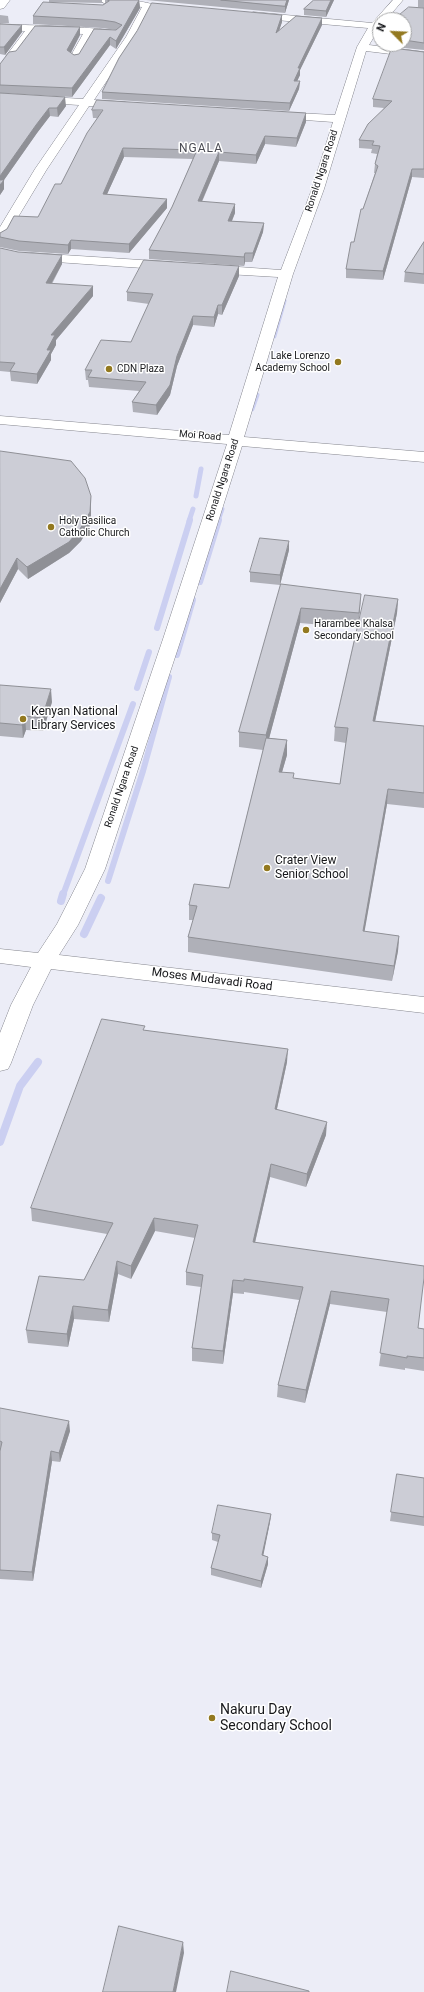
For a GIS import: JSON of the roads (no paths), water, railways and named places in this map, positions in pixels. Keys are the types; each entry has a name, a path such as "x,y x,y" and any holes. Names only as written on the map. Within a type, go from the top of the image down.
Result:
{"street":[{"path":"0,6 5,0"},
{"path":"0,237 41,169 152,5 101,5"},
{"path":"241,14 372,26"},
{"path":"0,27 31,25 116,33"},
{"path":"11,56 31,25"},
{"path":"74,59 90,31"},
{"name":"Ronald Ngara Road","path":"0,1063 22,1005 45,960 67,925 94,868 172,640 236,439 286,274 318,189 362,47 372,31"},
{"path":"362,47 424,55"},
{"path":"0,97 134,106"},
{"path":"268,114 339,119"},
{"path":"19,256 184,267"},
{"path":"200,268 286,274"},
{"name":"Moi Road","path":"0,420 236,439 424,457"},
{"name":"Moses Mudavadi Road","path":"0,956 424,1005"}],"waterway":[{"path":"274,336 284,301"},
{"path":"252,409 257,395"},
{"path":"196,496 201,469"},
{"path":"189,521 193,509"},
{"path":"218,521 222,509"},
{"path":"157,628 190,520"},
{"path":"200,582 219,520"},
{"path":"177,655 193,600"},
{"path":"137,688 149,652"},
{"path":"108,881 143,771 169,677"},
{"path":"63,895 133,704"},
{"path":"61,901 63,894"},
{"path":"84,934 101,898"},
{"path":"0,1142 20,1086 38,1062"}],"place":[{"name":"Lake Lorenzo Academy School","path":"338,362"},
{"name":"CDN Plaza","path":"109,369"},
{"name":"Holy Basilica Catholic Church","path":"51,527"},
{"name":"Harambee Khalsa Secondary School","path":"306,630"},
{"name":"Kenyan National Library Services","path":"23,719"},
{"name":"Crater View Senior School","path":"267,868"},
{"name":"Nakuru Day Secondary School","path":"212,1718"}],"district":[{"name":"NGALA","path":"201,149"}]}
